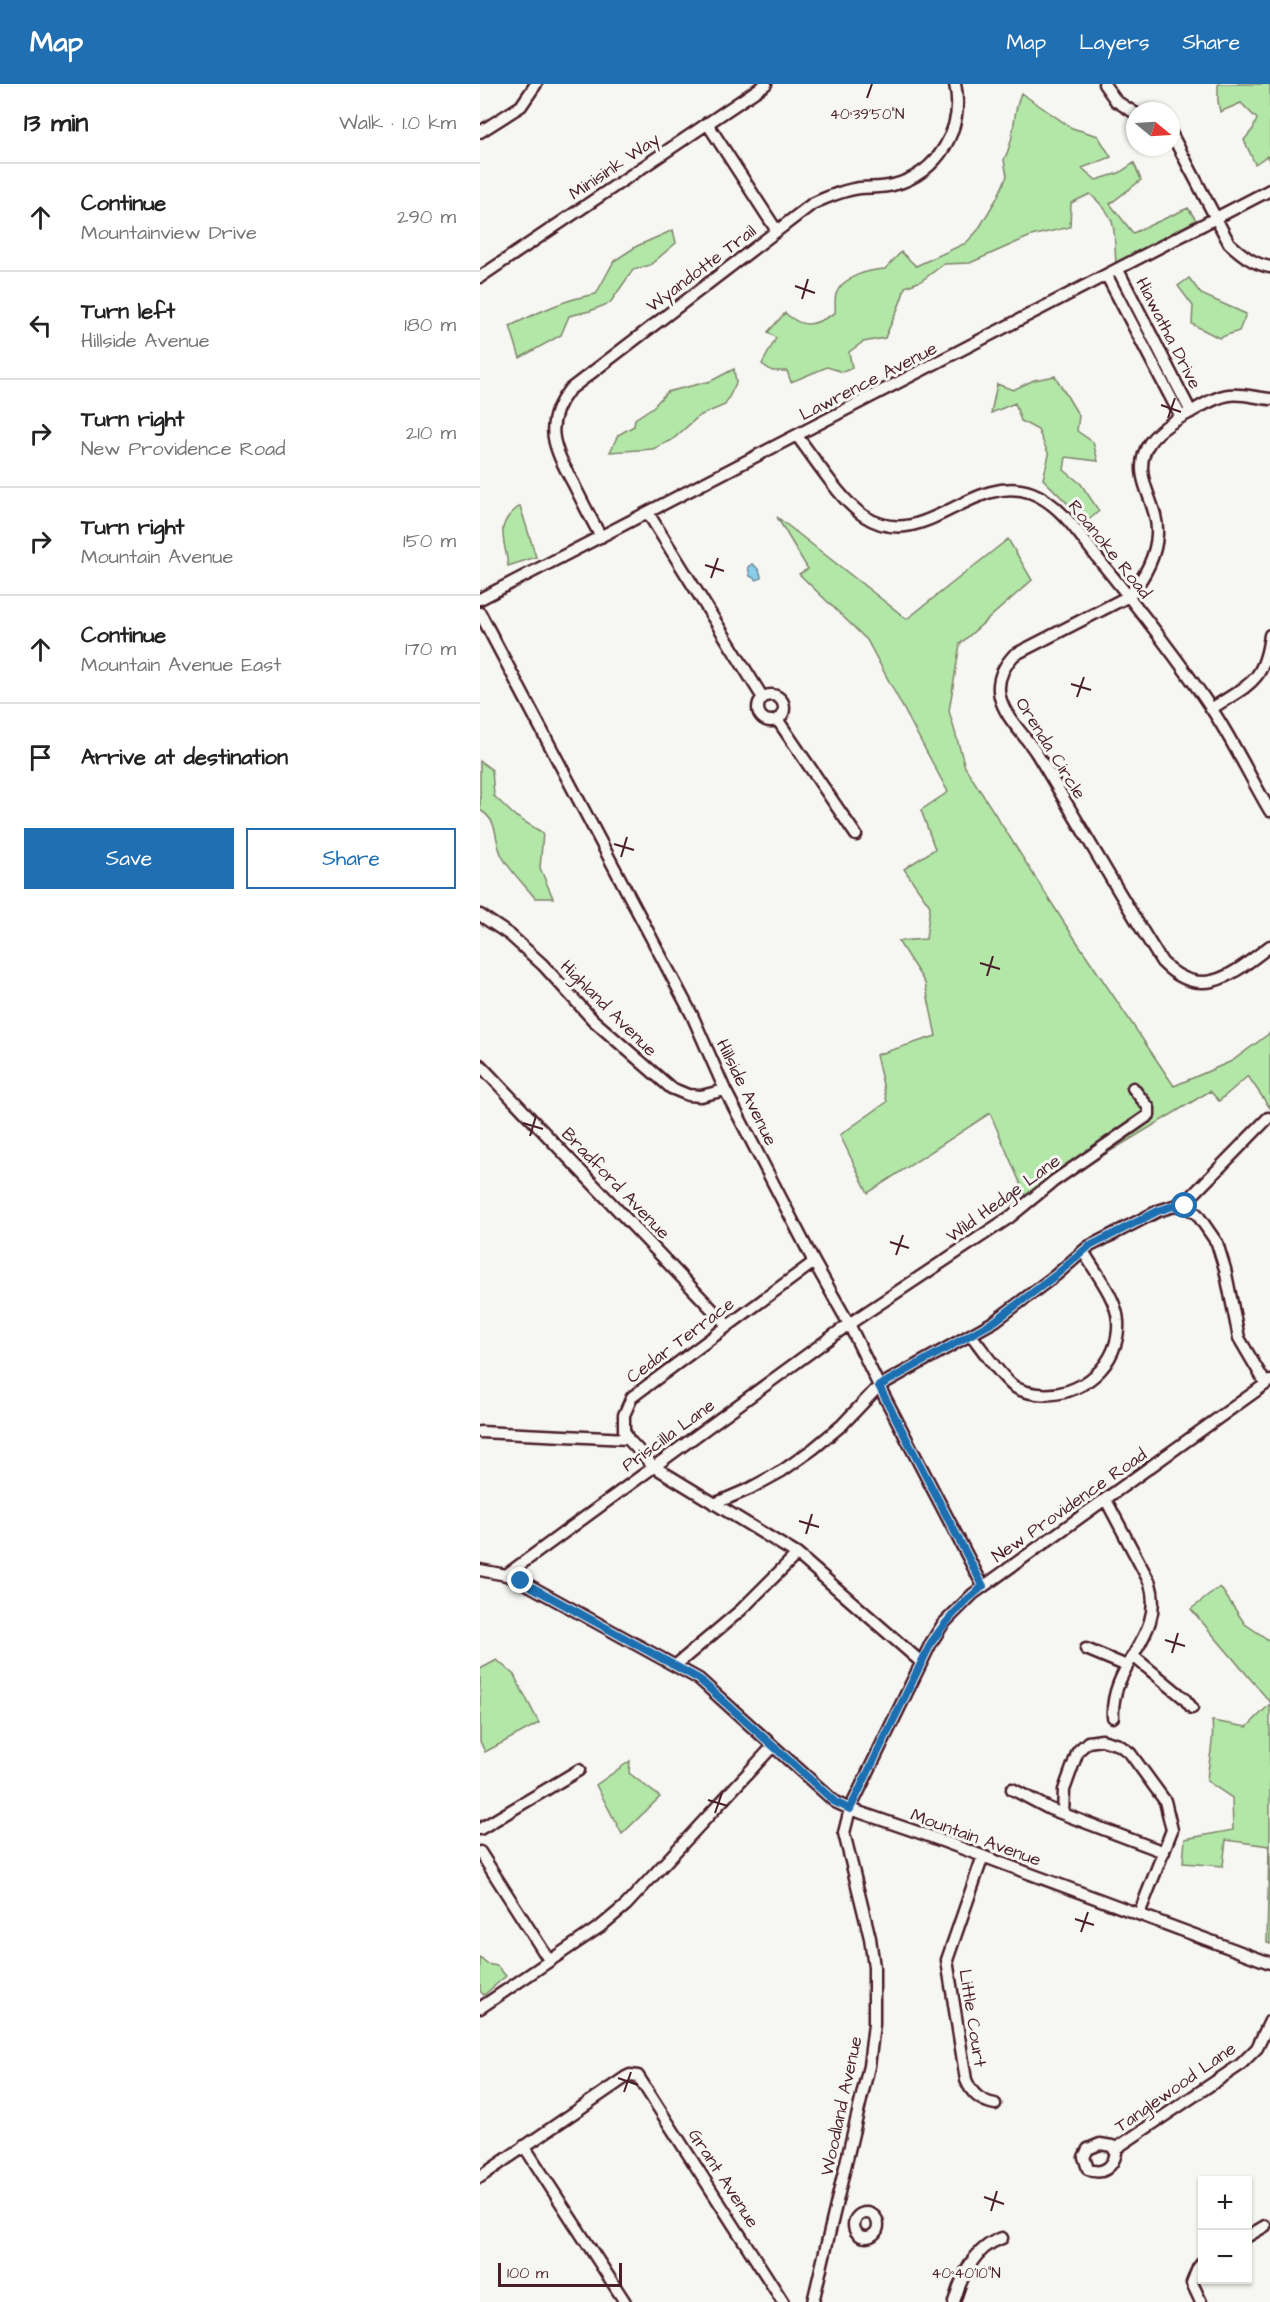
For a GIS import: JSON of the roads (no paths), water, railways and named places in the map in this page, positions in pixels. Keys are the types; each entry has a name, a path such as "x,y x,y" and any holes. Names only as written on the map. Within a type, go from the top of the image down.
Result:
{"street":[{"path":"480,132 521,106 536,84"},
{"name":"Minisink Way","path":"480,277 766,84"},
{"name":"Wyandotte Trail","path":"601,537 555,448 554,417 561,400 574,386 812,204 860,188 893,185 924,170 942,151 954,127 957,110 955,84"},
{"path":"1104,84 1116,101 1126,107"},
{"path":"707,123 777,231"},
{"path":"1180,151 1229,243 1242,255 1260,265 1270,267"},
{"name":"Lawrence Avenue","path":"480,599 1270,190"},
{"name":"Hiawatha Drive","path":"1118,270 1191,412"},
{"name":"Hiawatha Drive","path":"1107,276 1180,417"},
{"name":"Orenda Circle","path":"1270,399 1229,395 1220,397 1180,417 1158,432 1149,443 1142,460 1142,477 1154,512 1157,533 1151,562 1142,579 1129,596 1014,656 1003,669 999,687 1002,704 1036,753 1162,963 1190,981 1207,982 1218,980 1236,971 1270,946"},
{"name":"Roanoke Road","path":"797,436 852,506 864,516 884,524 898,526 920,524 990,491 1012,489 1041,497 1058,510 1129,596 1211,709 1270,811"},
{"path":"648,513 763,698"},
{"name":"Hillside Avenue","path":"480,613 692,1015 725,1090 814,1262 849,1324 983,1586"},
{"path":"1211,709 1247,686 1261,673 1267,658 1270,635"},
{"path":"774,696 781,700 783,713 777,719 769,721 761,717 758,709 763,698 774,696"},
{"path":"777,719 856,835"},
{"name":"Highland Avenue","path":"480,915 510,935 543,965 593,1020 665,1084 688,1095 707,1095 725,1090"},
{"name":"Bradford Avenue","path":"480,1065 727,1325"},
{"name":"Wild Hedge Lane","path":"849,1324 1010,1217 1054,1181 1149,1115 1149,1108 1133,1088"},
{"path":"1183,1205 1268,1118"},
{"path":"714,1504 782,1471 842,1425 879,1386 1004,1315 1083,1251 1109,1235 1158,1211 1176,1205 1183,1205 1197,1214 1217,1243 1225,1269 1239,1338 1268,1383"},
{"path":"971,1335 1012,1385 1026,1391 1040,1394 1062,1393 1076,1388 1095,1376 1112,1355 1118,1335 1118,1321 1116,1307 1083,1251"},
{"name":"Cedar Terrace","path":"628,1439 623,1423 625,1409 632,1396 814,1262"},
{"name":"Priscilla Lane","path":"506,1575 849,1324"},
{"name":"New Providence Road","path":"850,1809 921,1662 943,1624 959,1607 983,1586 1268,1383"},
{"path":"480,1432 628,1439 653,1466 797,1554 921,1662"},
{"path":"1106,1500 1150,1583 1154,1596 1152,1619 1114,1692 1113,1717"},
{"path":"676,1665 741,1610 797,1554"},
{"name":"Mountain Avenue","path":"482,1572 506,1575 521,1581 676,1665 705,1684 835,1802 1270,1963"},
{"path":"1086,1649 1130,1661 1184,1698 1192,1708"},
{"path":"1063,1814 1064,1790 1078,1751 1088,1742 1102,1740 1119,1745 1130,1753 1165,1801 1172,1830 1139,1914"},
{"path":"480,2008 601,1926 636,1894 773,1746"},
{"path":"480,1829 579,1770"},
{"path":"1012,1789 1063,1814 1164,1852"},
{"name":"Woodland Avenue","path":"813,2302 869,2067 874,2024 874,1967 870,1938 844,1833 850,1809"},
{"path":"480,1852 549,1960"},
{"name":"Little Court","path":"983,1856 947,1960 966,2080 974,2094 994,2104"},
{"name":"Tanglewood Lane","path":"1115,2149 1240,2066 1257,2048 1270,2021"},
{"name":"Grant Avenue","path":"524,2146 626,2077 634,2074 641,2080 783,2302"},
{"path":"480,2177 524,2146 625,2302"},
{"path":"834,2216 855,2221"},
{"path":"1252,2234 1264,2226"},
{"path":"954,2302 974,2258 988,2244 1002,2238"},
{"path":"1198,2268 1192,2283 1201,2302"}],"water":[{"path":"752,564 760,573 761,578 757,580 750,576 748,567"}]}
